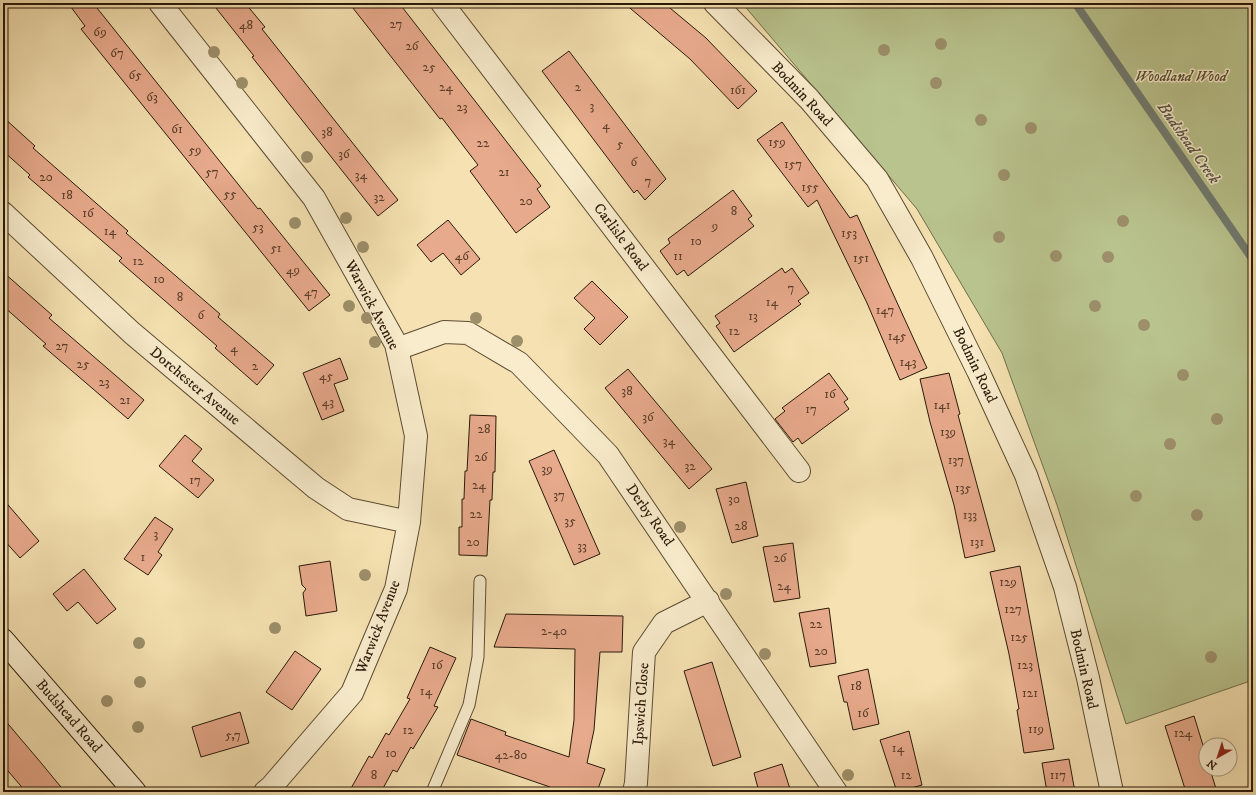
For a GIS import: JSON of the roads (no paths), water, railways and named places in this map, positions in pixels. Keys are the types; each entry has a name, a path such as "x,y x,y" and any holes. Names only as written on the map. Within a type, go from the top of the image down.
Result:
{"street":[{"name":"Warwick Avenue","path":"160,3 314,198 397,349 416,436 409,522 396,589 352,693 271,787 265,792"},
{"name":"Carlisle Road","path":"442,3 800,470"},
{"name":"Bodmin Road","path":"715,3 809,99 877,179 922,258 978,371 1026,475 1065,587 1088,678 1112,792"},
{"name":"Dorchester Avenue","path":"3,213 132,333 316,488 348,509 409,522"},
{"name":"Derby Road","path":"397,349 444,332 468,333 519,363 608,455 836,792"},
{"name":"Ipswich Close","path":"634,792 636,784 644,652 664,623 708,601"},
{"name":"Budshead Road","path":"3,640 136,792"}],"lane":[{"path":"432,792 469,705 478,658 480,581"}],"waterway":[{"name":"Budshead Creek","path":"1075,3 1253,260"}],"park label":[{"name":"Woodland Wood","path":"1181,76"}]}
